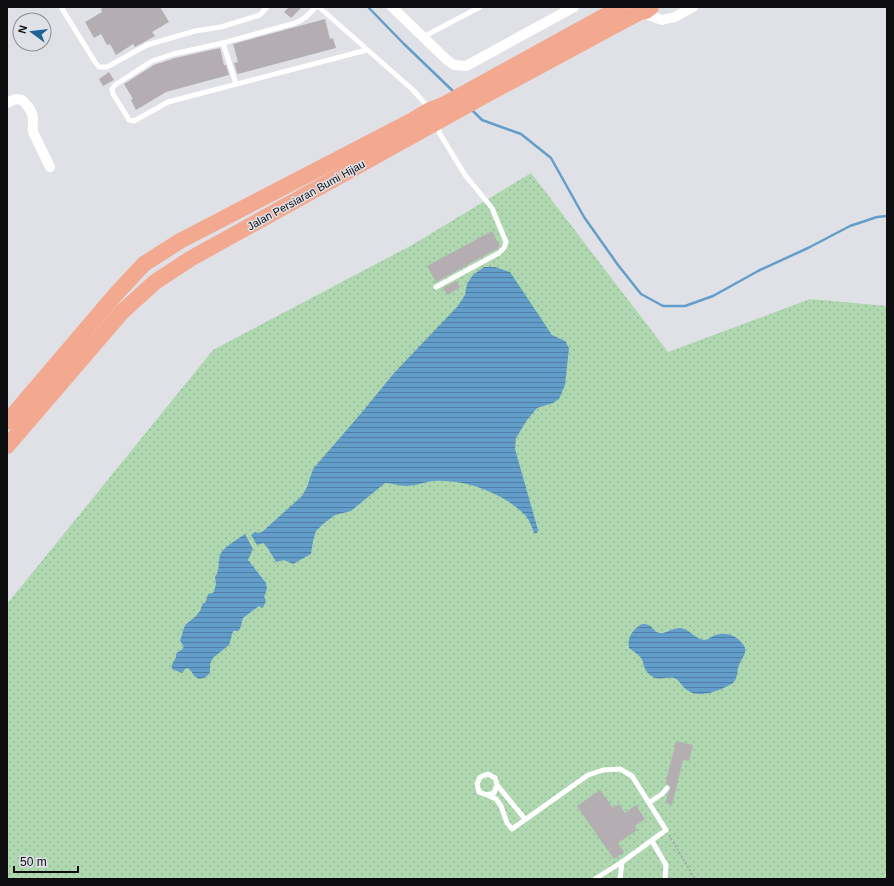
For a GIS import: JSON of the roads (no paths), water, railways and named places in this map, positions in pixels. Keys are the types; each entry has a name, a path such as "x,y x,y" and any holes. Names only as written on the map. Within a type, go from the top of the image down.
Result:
{"main road":[{"name":"Jalan Persiaran Bumi Hijau","path":"7,446 122,312 155,282 190,259 480,91 621,7"},
{"name":"Jalan Persiaran Bumi Hijau","path":"480,91 645,10"},
{"name":"Jalan Persiaran Bumi Hijau","path":"7,422 116,294 144,264 180,241 413,120 440,113"}],"street":[{"path":"397,8 423,37 447,60 454,65 466,66 574,7"},
{"name":"Jalan Persiaran Bumi Hijau","path":"645,10 662,20 675,17 693,7"},
{"path":"7,103 15,99 22,100 29,108 32,113 33,132 50,167"}],"lane":[{"path":"61,7 95,62 100,67 107,67 147,46 196,31 221,27 260,15 267,7"},
{"path":"316,7 302,21 223,44 173,54 152,61 115,85 112,91 129,120 134,121 168,102 367,50"},
{"path":"319,7 440,113 440,134 466,175 492,208 506,242 504,248 499,253 436,287"},
{"path":"423,37 480,7"},
{"path":"223,44 236,84"},
{"path":"525,819 498,786 495,778 488,774 480,777 477,784 479,792 496,799 501,806 507,823 512,829 588,775 603,770 620,769 632,776 650,802 666,830 622,862 595,879"},
{"path":"487,795 494,793 498,786"},
{"path":"650,802 662,794 667,788"},
{"path":"652,841 666,865 665,879"},
{"path":"620,879 622,862"}],"water":[{"path":"484,267 495,267 510,272 552,335 565,341 569,348 565,385 559,399 553,403 537,408 527,420 516,438 515,449 538,530 537,533 534,533 526,516 517,508 495,494 471,485 446,481 434,481 406,486 385,483 351,511 335,515 323,524 316,531 311,554 293,564 284,560 276,562 267,547 263,543 257,545 251,535 255,532 262,532 302,496 307,487 313,469 394,373 457,307 465,295 467,284 473,275"},
{"path":"245,534 253,549 248,560 266,583 267,589 264,597 266,600 264,606 262,608 259,606 243,618 240,629 238,631 233,631 229,645 213,658 210,664 210,672 204,678 199,679 194,676 188,668 182,673 172,669 176,654 183,648 180,641 185,625 200,611 208,594 214,592 216,584 215,577 217,575 220,555 227,546"},
{"path":"642,624 649,625 660,633 677,628 684,629 702,640 719,634 730,635 736,638 743,645 745,650 735,681 719,690 697,694 687,690 678,680 674,678 658,679 652,676 645,669 642,659 629,648 631,634"}],"waterway":[{"path":"368,7 455,93"},
{"path":"471,109 482,120 521,134 551,158 584,217 618,265 641,294 663,306 685,306 713,296 758,271 808,248 850,226 877,217 887,216"}]}
